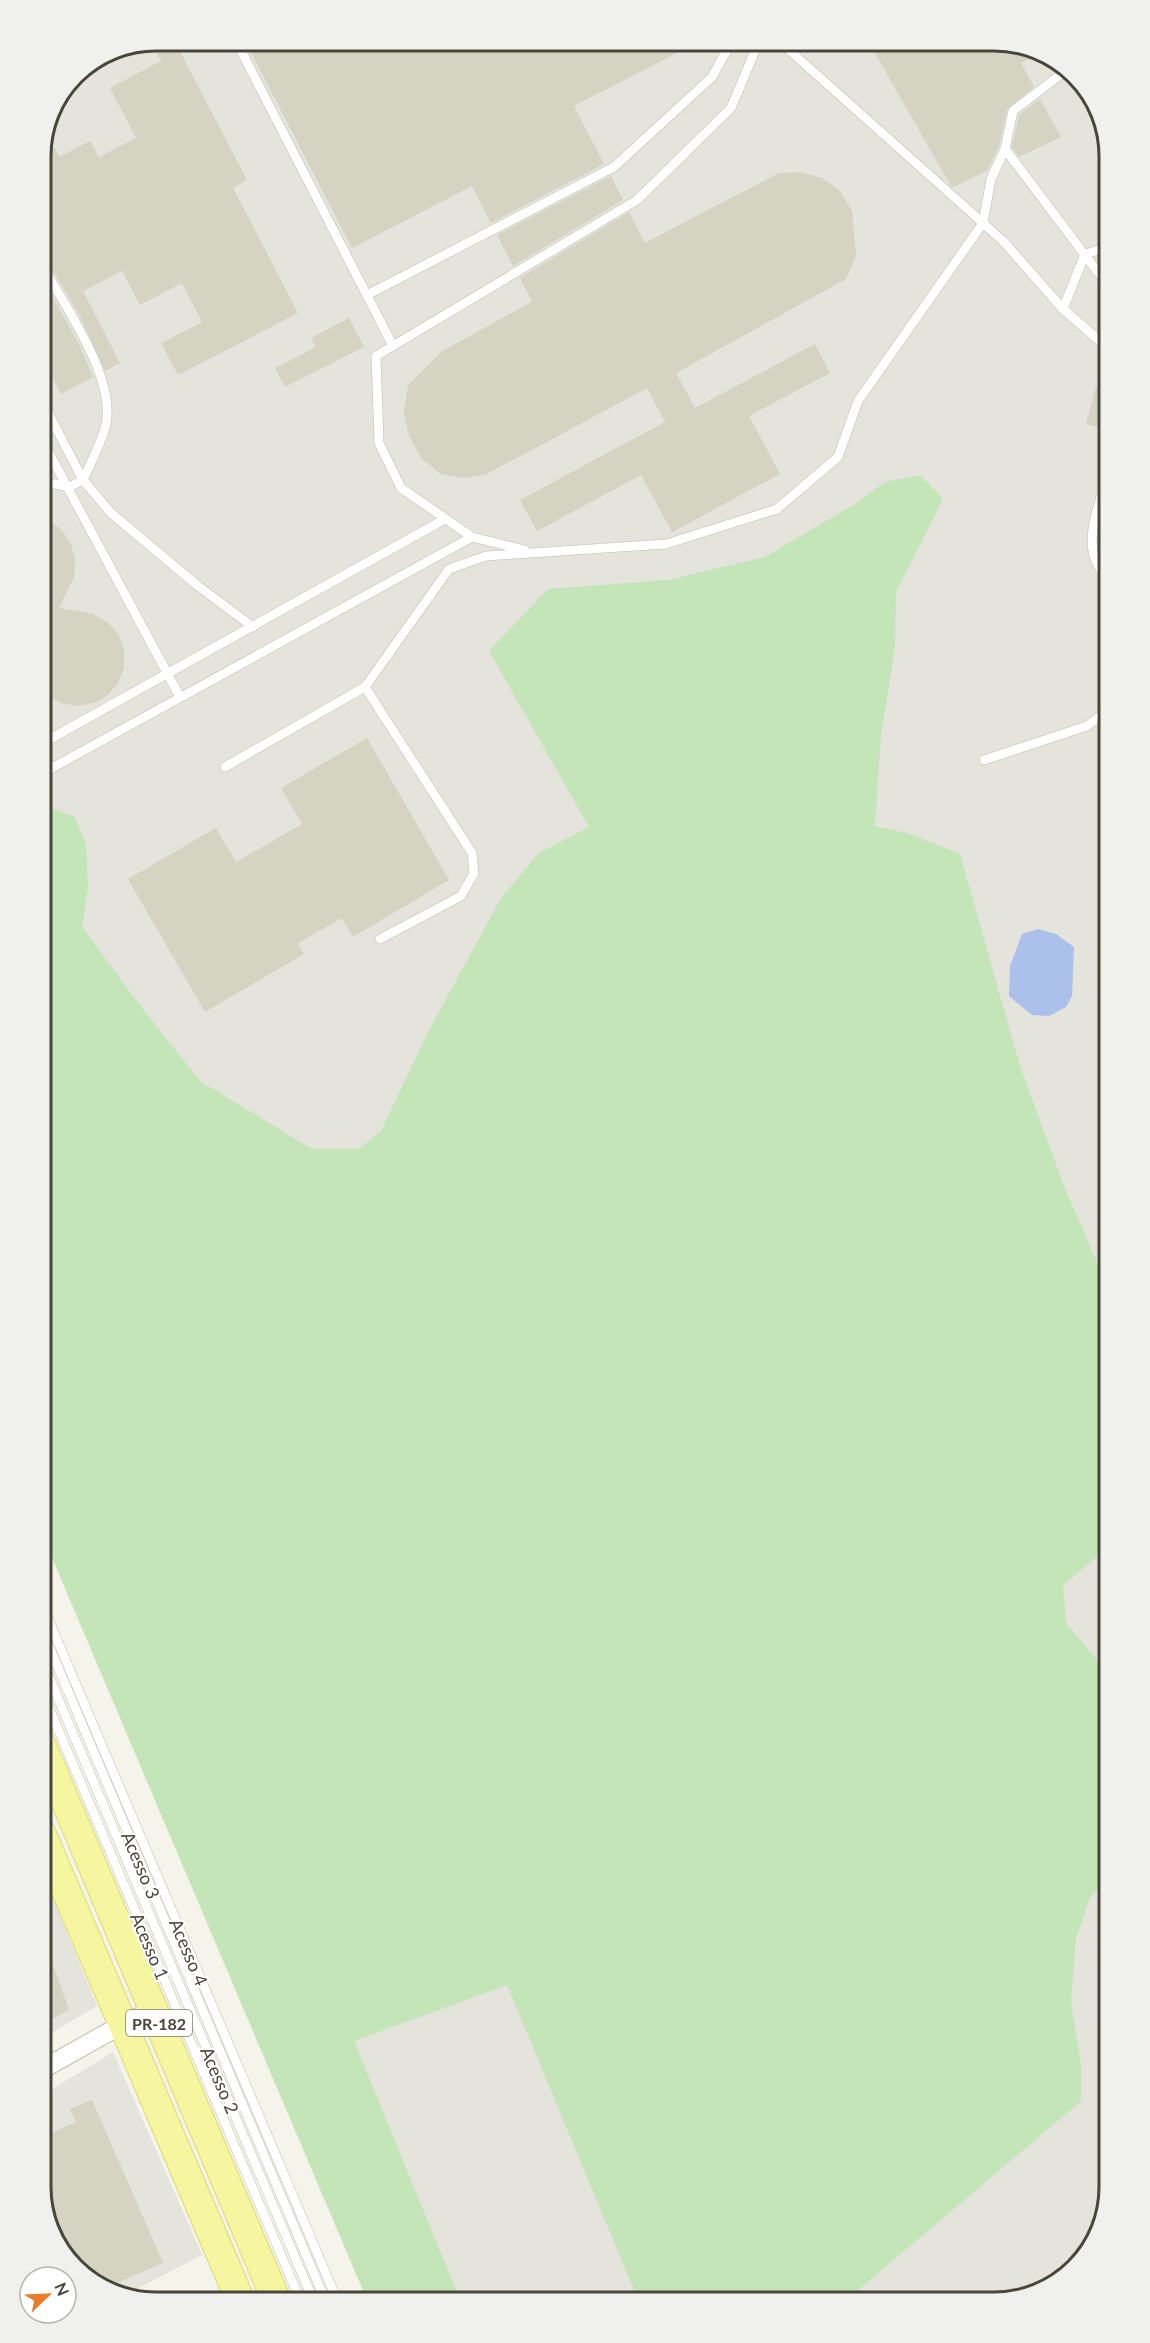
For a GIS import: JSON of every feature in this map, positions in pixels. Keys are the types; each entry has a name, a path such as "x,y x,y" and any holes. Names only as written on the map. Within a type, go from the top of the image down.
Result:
{"main road":[{"name":"PR-182","path":"51,1770 273,2292"},
{"name":"PR-182","path":"51,1857 237,2292"}],"street":[{"path":"51,2064 123,2024 154,2010"}],"lane":[{"path":"242,51 393,346"},
{"path":"367,295 614,167 712,76 726,51"},
{"path":"533,553 472,537 401,488 379,443 376,356 637,200 730,108 755,51"},
{"path":"790,51 1004,242 1063,309 1099,340"},
{"path":"225,767 365,687 449,569 486,556 666,544 777,509 838,457 858,401 983,223 991,179 1005,149 1013,111 1060,75"},
{"path":"1005,149 1099,272"},
{"path":"1085,254 1099,250"},
{"path":"1063,309 1085,254"},
{"path":"51,280 98,365 107,393 106,423 83,480 69,487 51,484"},
{"path":"51,418 83,480 111,513 198,586 253,627"},
{"path":"51,456 180,697"},
{"path":"1099,506 1094,522 1091,549 1099,566"},
{"path":"51,739 445,519"},
{"path":"51,768 472,537"},
{"path":"365,687 472,853 474,873 461,896 380,939"},
{"path":"984,760 1086,726 1099,717"},
{"name":"Acesso 4","path":"51,1628 334,2292"},
{"name":"Acesso 3","path":"51,1652 322,2292"},
{"name":"Acesso 2","path":"51,1684 310,2292"},
{"name":"Acesso 1","path":"51,1715 297,2292"}],"shaded area":[{"path":"156,51 1001,51 1021,55 1047,65 1077,92 1091,116 1097,135 1099,156 1099,2187 1093,2221 1081,2245 1058,2270 1047,2278 1015,2290 994,2292 364,2292 51,1555 51,149 55,129 62,109 87,77 116,59 135,53"},
{"path":"51,1893 97,2006 51,2033"},
{"path":"113,2052 202,2255 135,2290 116,2284 92,2270 65,2240 53,2208 51,2090"}],"green space":[{"path":"920,475 943,499 896,592 895,647 881,736 875,826 907,833 960,854 1020,1066 1064,1186 1099,1267 1099,1555 1063,1585 1066,1623 1099,1662 1099,1888 1090,1897 1076,1939 1071,2002 1081,2064 1081,2101 856,2292 635,2292 507,1985 354,2041 457,2292 364,2292 51,1555 51,808 74,816 86,844 88,887 82,927 200,1081 312,1149 359,1149 381,1131 427,1034 501,898 539,853 589,827 489,651 548,589 668,580 765,557 853,505 885,482"}],"water":[{"path":"1038,929 1056,934 1074,947 1072,996 1066,1007 1049,1016 1032,1015 1009,996 1010,966 1022,934"}],"building":[{"path":"156,51 180,51 247,180 233,188 298,313 178,375 161,343 202,322 182,283 140,305 122,271 83,291 120,363 105,371 80,316 51,267 51,150 55,148 59,157 90,141 99,157 136,138 110,88 161,61"},
{"path":"250,51 681,51 574,106 604,164 491,223 472,186 352,248"},
{"path":"874,51 1001,51 1031,58 1021,63 1034,87 1007,109 999,147 987,171 951,186"},
{"path":"1040,99 1061,137 1019,157 1012,147 1019,115"},
{"path":"800,172 822,178 839,190 852,211 856,256 846,279 676,373 695,408 815,344 830,373 749,416 780,474 672,532 641,475 537,531 520,500 665,422 647,388 485,475 464,478 441,474 422,459 409,436 404,412 408,385 442,351 532,302 520,278 629,212 645,243 779,173"},
{"path":"611,176 623,200 513,266 497,235"},
{"path":"51,294 79,344 93,377 61,394 51,375"},
{"path":"349,318 364,347 285,387 275,368 316,347 311,338"},
{"path":"1096,387 1099,388 1099,427 1086,424"},
{"path":"51,522 62,530 71,544 75,560 74,577 59,608 93,614 108,623 119,635 124,651 124,668 118,683 108,695 94,703 77,706 61,703 51,697"},
{"path":"367,738 449,880 353,937 342,918 298,943 304,954 205,1012 128,879 216,828 236,862 302,824 281,788"},
{"path":"51,1959 69,2010 51,2020"},
{"path":"92,2100 163,2263 115,2284 92,2270 73,2251 65,2240 53,2208 51,2133 76,2122 70,2109"}]}
